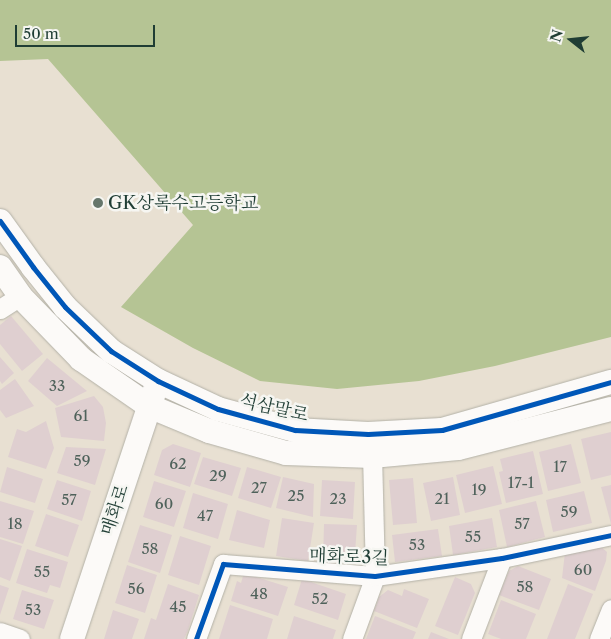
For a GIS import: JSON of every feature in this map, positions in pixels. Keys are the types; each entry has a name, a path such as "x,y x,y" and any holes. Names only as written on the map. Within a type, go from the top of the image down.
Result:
{"street":[{"name":"석삼말로","path":"0,221 33,267 66,306 111,351 158,381 218,409 295,430 368,434 442,430 611,382"},
{"path":"0,267 20,296 81,359 149,406 209,431 286,453 372,456 458,448 611,409"},
{"path":"0,309 20,296"},
{"name":"매화로","path":"72,639 158,381"},
{"path":"372,456 375,576"},
{"name":"매화로3길","path":"196,639 223,564 375,576 502,558 611,535"},
{"path":"471,639 502,558"},
{"name":"매화로3길","path":"352,639 375,576"},
{"path":"599,639 611,609"},
{"path":"0,632 20,639"}],"green space":[{"path":"0,0 611,0 611,337 495,366 419,381 337,389 260,381 193,348 121,307 193,225 48,59 0,61"}],"building":[{"path":"11,316 43,354 22,371 0,344 0,325"},
{"path":"0,357 14,373 2,384 0,381"},
{"path":"47,358 87,391 57,406 28,381"},
{"path":"15,379 34,406 6,418 0,410 0,390"},
{"path":"94,396 103,407 106,423 104,441 61,437 55,408"},
{"path":"46,421 54,448 46,469 8,457 17,429 26,432"},
{"path":"611,432 611,475 591,480 581,439"},
{"path":"173,444 201,453 190,487 154,475 162,450"},
{"path":"571,444 581,483 548,491 539,452"},
{"path":"66,447 106,449 95,485 57,473"},
{"path":"533,451 543,494 506,503 499,472 503,471 500,459"},
{"path":"203,457 241,468 232,496 194,484"},
{"path":"493,466 502,504 465,513 456,475"},
{"path":"7,467 43,479 35,503 0,492"},
{"path":"247,467 281,477 271,508 238,498"},
{"path":"283,477 314,484 313,517 276,508"},
{"path":"453,477 460,515 431,521 423,483"},
{"path":"413,478 417,523 393,525 389,480"},
{"path":"57,480 91,491 82,521 47,509"},
{"path":"322,480 355,482 353,519 320,516"},
{"path":"154,481 186,491 174,527 143,517"},
{"path":"611,485 611,524 601,487"},
{"path":"584,491 592,523 553,532 546,500"},
{"path":"193,493 228,504 218,539 183,528"},
{"path":"0,501 34,511 23,544 0,537"},
{"path":"536,501 545,537 507,547 499,510"},
{"path":"237,510 270,520 264,548 229,540"},
{"path":"46,514 79,525 68,557 35,546"},
{"path":"282,518 314,523 308,561 276,556"},
{"path":"492,518 497,547 453,555 449,526"},
{"path":"324,524 357,525 355,554 348,561 323,559"},
{"path":"140,525 172,535 160,573 128,562"},
{"path":"438,529 442,556 395,562 392,535"},
{"path":"180,536 211,546 199,585 168,575"},
{"path":"0,539 22,546 10,581 0,577"},
{"path":"599,545 607,552 606,561 595,591 562,578 565,552"},
{"path":"27,549 68,562 60,588 50,585 47,593 16,583"},
{"path":"127,565 157,575 145,613 115,603"},
{"path":"518,566 551,579 539,610 499,595 509,571"},
{"path":"244,573 288,587 278,616 231,601 237,581 241,583"},
{"path":"455,577 471,584 475,593 458,635 435,626"},
{"path":"302,579 346,594 338,620 294,605"},
{"path":"168,584 199,595 188,630 184,639 144,639 151,618 156,620"},
{"path":"568,584 593,594 575,639 547,639"},
{"path":"0,585 9,588 0,615"},
{"path":"404,589 429,599 417,628 374,611 379,597 388,590 402,596"},
{"path":"22,590 54,600 44,629 13,619"},
{"path":"501,600 536,614 526,639 501,639 488,634"},
{"path":"230,605 273,619 267,639 219,639"},
{"path":"113,610 139,619 132,639 104,639"},
{"path":"294,616 336,630 333,639 287,639"},
{"path":"375,616 416,632 413,639 366,639"},
{"path":"431,632 449,639 428,639"}],"cycle path":[{"path":"0,221 65,307 111,351 158,381 218,409 295,430 368,434 442,430 611,382"},
{"path":"196,639 223,564 375,576 502,558 611,535"}],"place":[{"name":"GK상록수고등학교","path":"98,203"}]}
